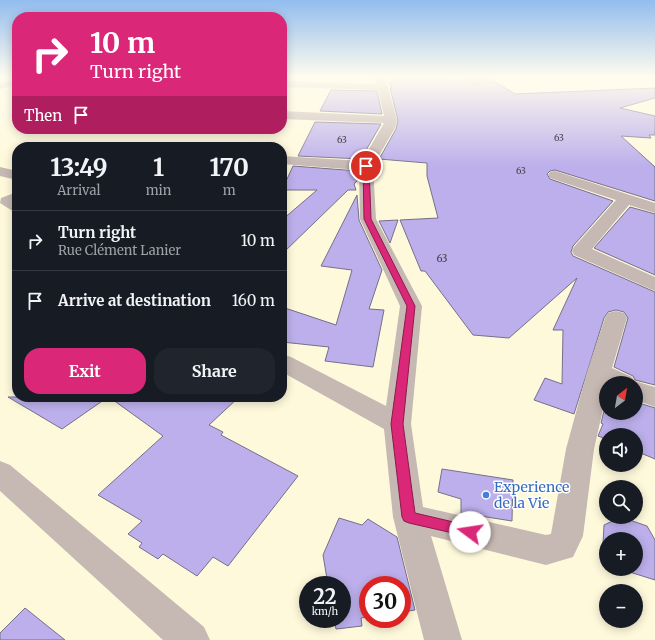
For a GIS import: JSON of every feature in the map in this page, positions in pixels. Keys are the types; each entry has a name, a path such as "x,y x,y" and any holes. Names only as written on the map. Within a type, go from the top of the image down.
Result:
{"street":[{"path":"388,107 391,120 389,128 366,166 368,219 411,306 397,424 409,517 443,640"},
{"path":"287,115 391,120"},
{"path":"287,160 366,166"},
{"path":"0,171 12,175"},
{"path":"555,175 655,208"},
{"path":"626,198 581,251 655,285"},
{"path":"12,199 7,201 12,204"},
{"path":"611,376 616,318"},
{"path":"287,365 397,424"},
{"path":"643,392 655,398"},
{"path":"409,517 546,550 561,547 567,536 580,449 599,405"},
{"path":"0,473 191,640"}],"building":[{"path":"322,107 380,107 382,114 320,111"},
{"path":"395,107 624,107 620,108 655,116 655,135 649,135 651,138 621,136 655,167 655,201 555,170 550,171 547,174 550,179 613,201 573,246 571,252 573,256 655,292 655,385 643,382 643,376 633,376 614,367 628,318 624,312 616,310 608,312 604,318 574,414 534,400 545,378 562,384 563,330 553,330 577,278 509,338 473,335 425,271 421,271 400,220 438,218 427,176 427,163 379,159 396,129 398,120"},
{"path":"315,122 381,124 361,159 298,156"},
{"path":"293,166 358,171 358,180 354,184 356,190 348,190 287,249 287,216 317,190 287,190 287,179"},
{"path":"357,195 359,220 382,270 369,309 384,310 373,367 325,361 329,347 287,343 287,309 336,325 352,270 321,266"},
{"path":"630,207 655,214 655,275 594,248"},
{"path":"398,220 390,243 379,221"},
{"path":"16,402 101,402 62,429"},
{"path":"116,402 234,402 209,425 223,432 221,435 298,476 228,566 213,557 197,576 163,554 158,559 139,547 142,543 128,534 142,521 98,495 163,436"},
{"path":"643,404 655,408 655,459 643,454 643,428 601,428 603,424 601,423 602,420 643,420"},
{"path":"442,469 513,480 512,521 461,513 461,499 438,492"},
{"path":"339,518 362,525 368,519 397,537 407,576 359,576 359,626 351,627 351,576 326,576 323,555"},
{"path":"641,524 647,526 655,540 655,580 642,576 643,532 604,532 604,525"},
{"path":"411,594 415,610 411,611"},
{"path":"25,608 65,640 0,640 0,633"}],"place":[{"name":"Experience de la Vie","path":"486,495"}],"route":[{"path":"366,166 368,219 411,306 397,424 409,517 470,532"}]}
